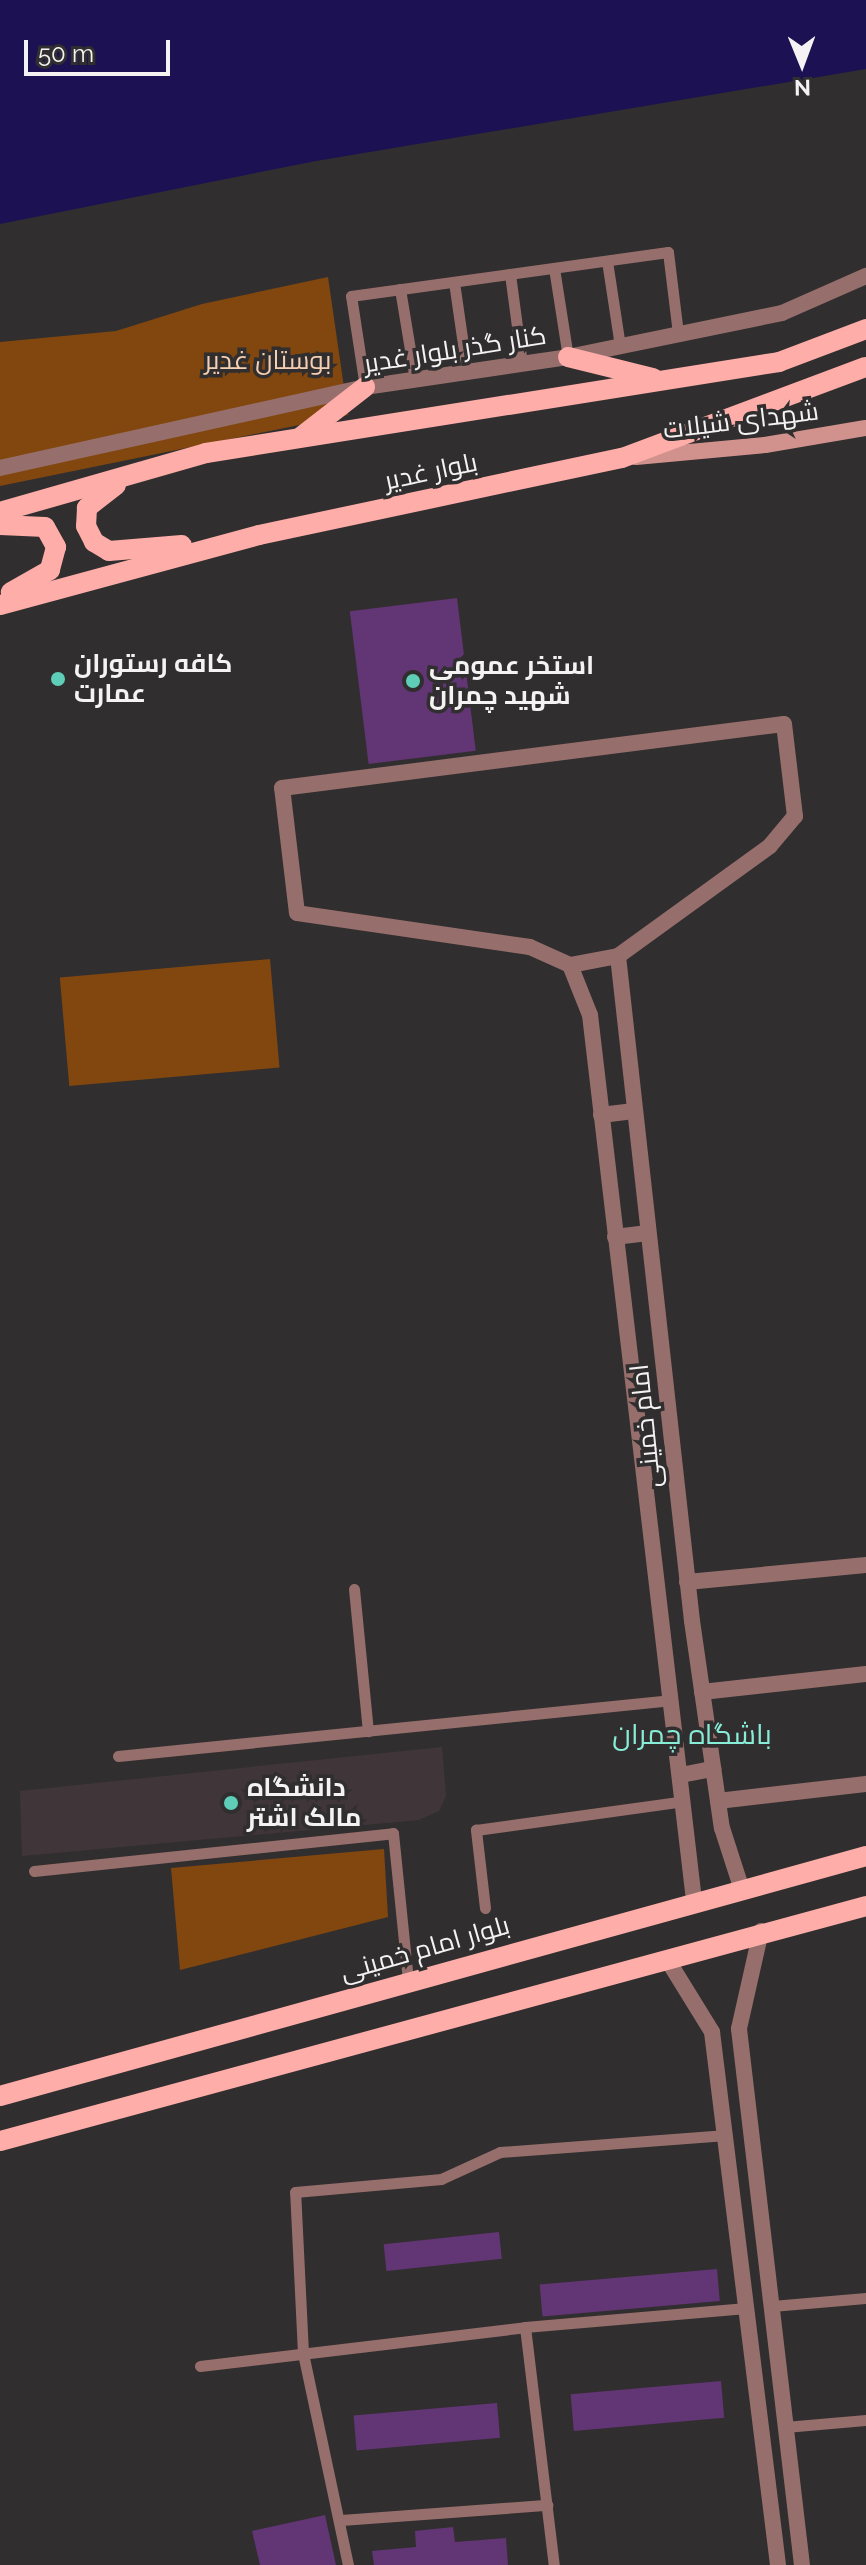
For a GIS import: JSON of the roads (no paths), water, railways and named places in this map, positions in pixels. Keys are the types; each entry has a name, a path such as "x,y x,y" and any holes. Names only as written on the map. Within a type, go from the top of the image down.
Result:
{"main road":[{"name":"بلوار غدیر","path":"0,512 206,453 779,362 866,329"},
{"path":"568,357 661,380"},
{"name":"بلوار غدیر","path":"0,605 237,541 622,458 866,367"},
{"path":"299,438 365,387"},
{"name":"شهدای شیلات","path":"622,458 765,445 866,428"},
{"path":"206,453 104,491 87,508 86,526 94,542 109,551 237,541"},
{"path":"0,525 45,527 56,547 50,570 0,597"},
{"name":"بلوار امام خمینی","path":"0,2096 694,1900 866,1856"},
{"path":"0,2141 761,1931 866,1906"}],"street":[{"name":"کنار گذر بلوار غدیر","path":"0,468 365,387 568,357 782,313 866,276"},
{"path":"784,724 795,816 770,846 618,956 570,965 530,947 297,913 282,788 784,724"},
{"name":"امام خمینی","path":"618,956 691,1614 718,1801 741,1887"},
{"path":"570,965 590,1015 649,1495 694,1900"},
{"path":"601,1115 634,1111"},
{"path":"615,1237 648,1233"},
{"path":"632,1364 662,1359"},
{"path":"649,1495 677,1491"},
{"path":"687,1582 866,1565"},
{"path":"663,1618 691,1614"},
{"path":"702,1692 866,1674"},
{"path":"681,1775 713,1769"},
{"path":"718,1801 866,1784"},
{"path":"761,1931 739,2029 802,2565"},
{"path":"667,1959 712,2032 777,2557 800,2547"},
{"path":"726,2135 751,2133"},
{"path":"746,2308 772,2306"}],"lane":[{"path":"365,387 351,296 668,252 678,333"},
{"path":"607,261 620,346"},
{"path":"554,268 568,357"},
{"path":"510,274 522,364"},
{"path":"454,282 467,372"},
{"path":"400,289 415,380"},
{"path":"354,1589 368,1731"},
{"path":"118,1756 672,1700"},
{"path":"485,1908 476,1830 684,1801"},
{"path":"34,1871 393,1833 408,1980"},
{"path":"348,2565 341,2520 303,2353 295,2192 441,2179 500,2152 726,2135"},
{"path":"772,2306 866,2298"},
{"path":"200,2366 525,2327 746,2308"},
{"path":"525,2327 554,2565"},
{"path":"785,2427 866,2420"},
{"path":"341,2520 547,2505"}],"place":[{"name":"کافه رستوران عمارت","path":"58,679"},
{"name":"استخر عمومی شهید چمران","path":"413,681"},
{"name":"دانشگاه مالک اشتر","path":"231,1803"}],"district":[{"name":"باشگاه چمران","path":"692,1735"}],"park label":[{"name":"بوستان غدیر","path":"268,361"}]}
